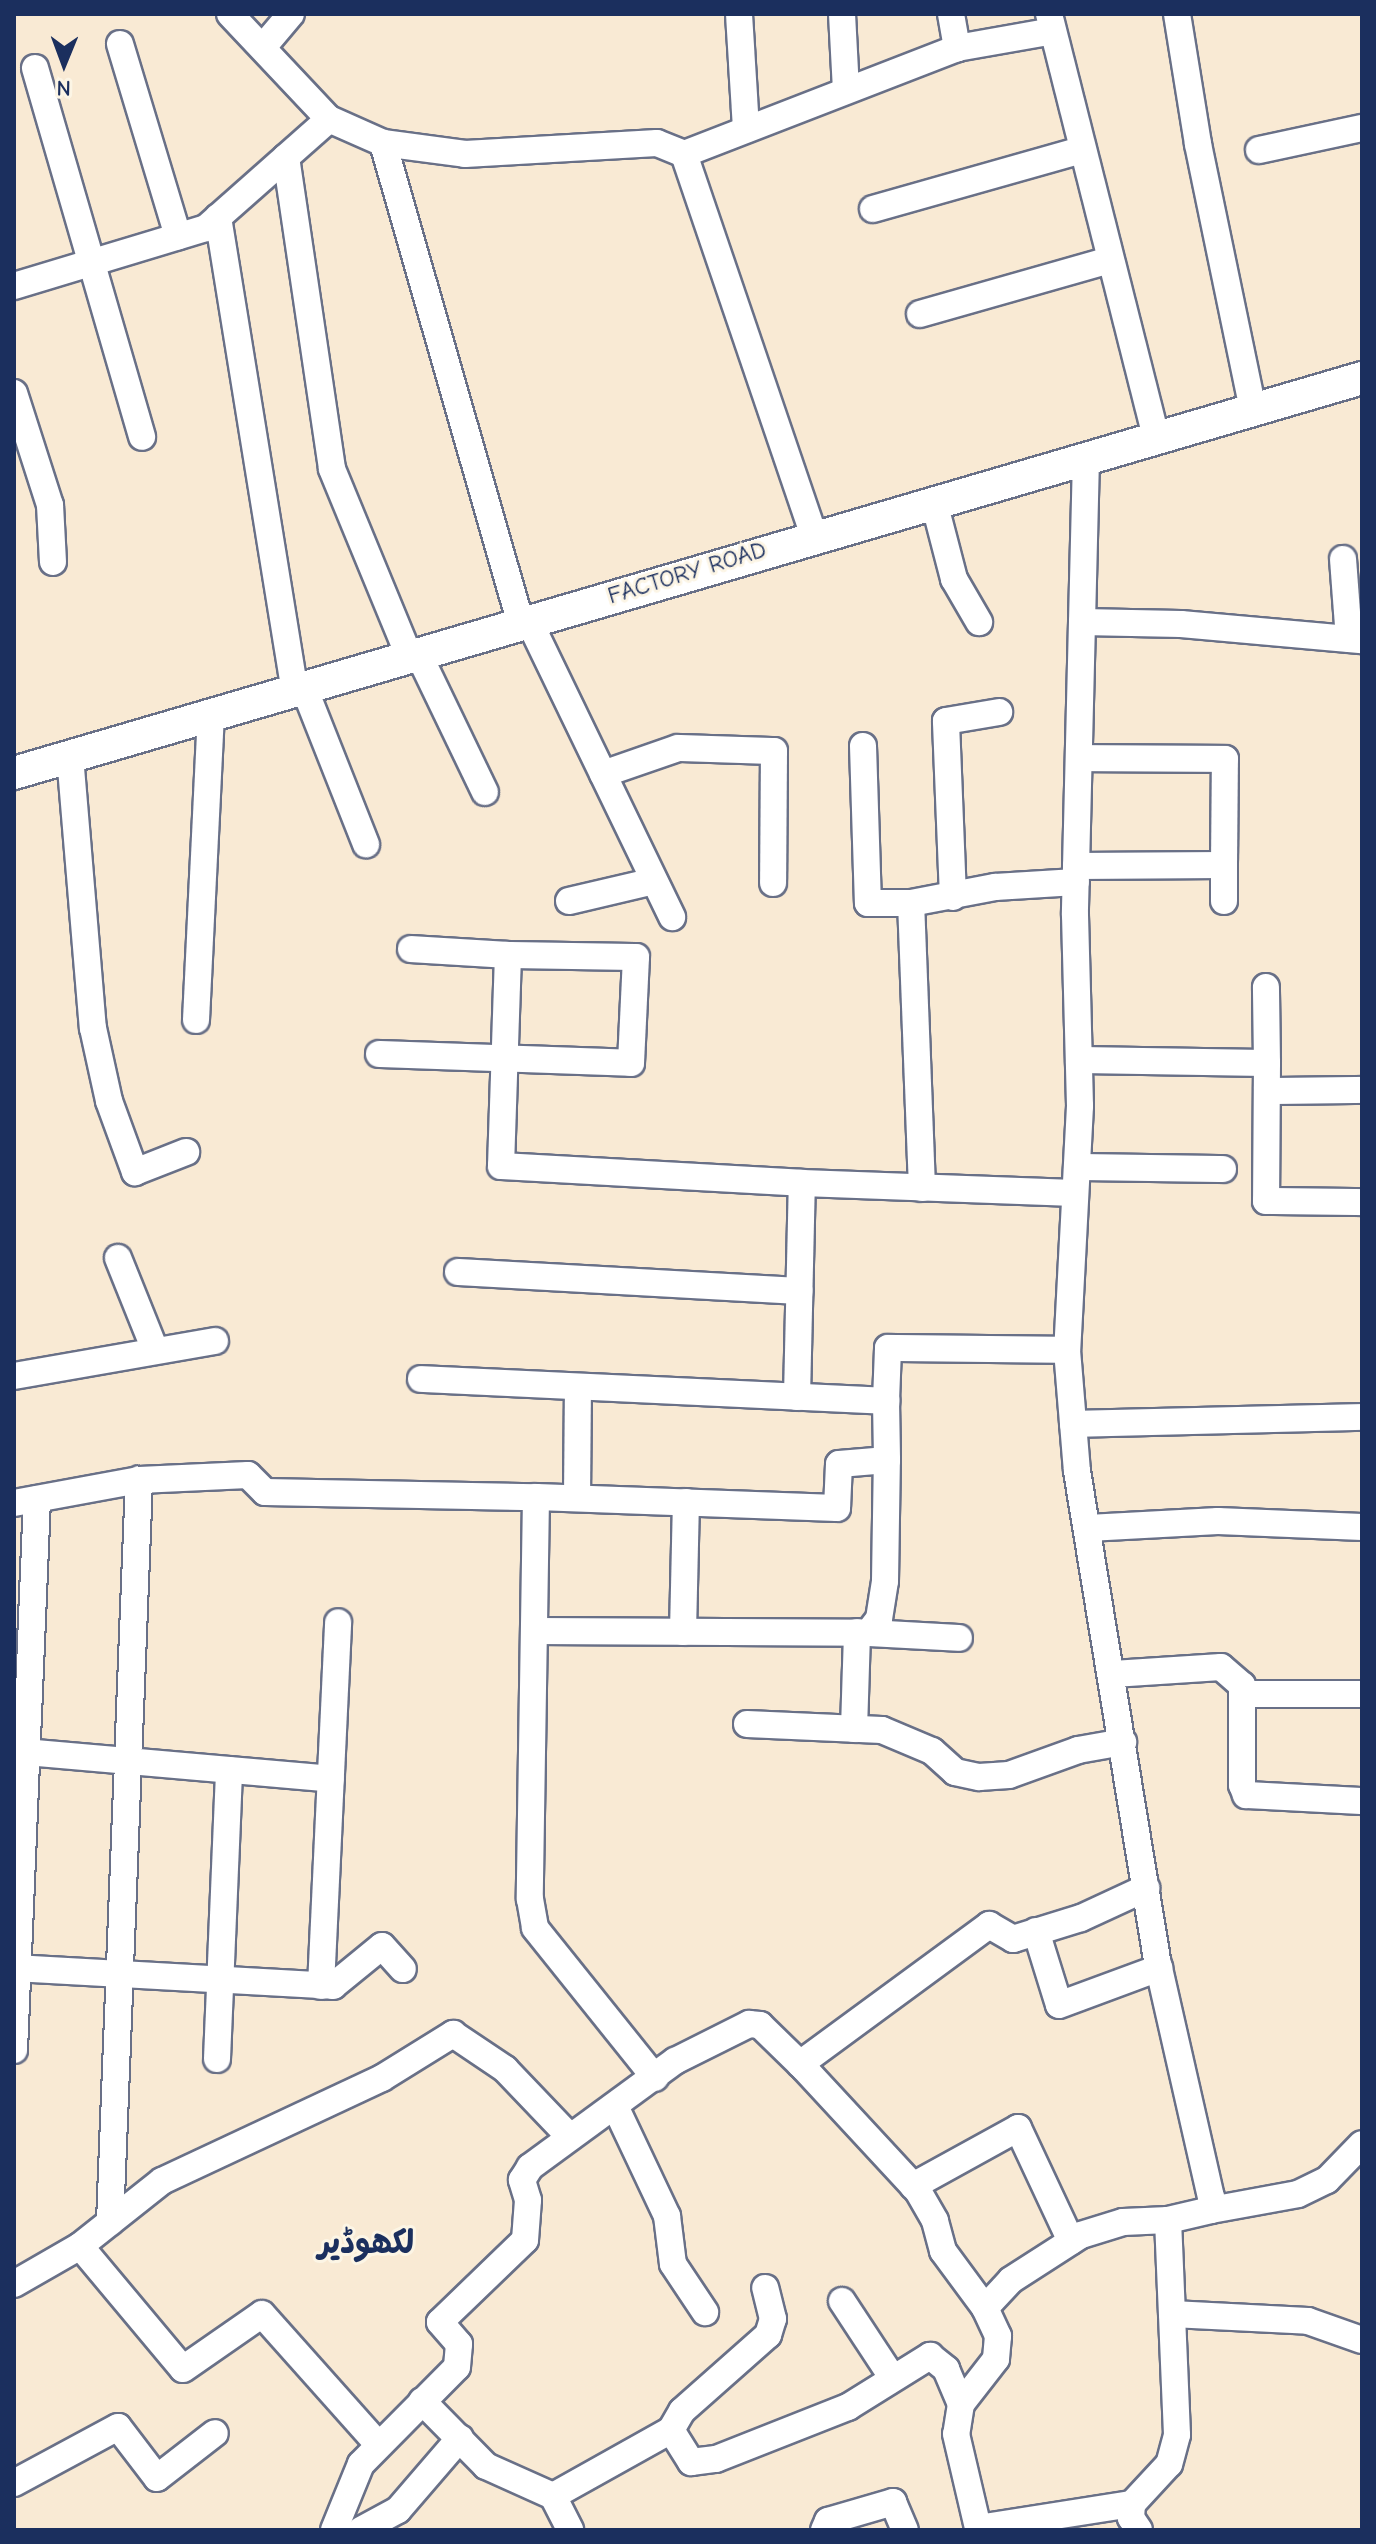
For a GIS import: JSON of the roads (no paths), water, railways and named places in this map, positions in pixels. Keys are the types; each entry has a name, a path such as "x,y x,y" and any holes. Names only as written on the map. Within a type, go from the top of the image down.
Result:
{"main road":[{"name":"FACTORY ROAD","path":"14,773 300,692 814,536 1362,378"}],"street":[{"path":"230,14 329,119 383,143 465,154 657,143 684,154 957,48 1051,22 1156,438"},
{"path":"263,47 291,14"},
{"path":"739,14 746,129"},
{"path":"842,14 846,90"},
{"path":"951,14 957,48"},
{"path":"1177,14 1198,144 1253,410"},
{"path":"120,44 178,236"},
{"path":"35,68 89,264 142,437"},
{"path":"14,286 206,228 329,119"},
{"path":"1259,150 1362,128"},
{"path":"383,143 525,622 672,917"},
{"path":"873,209 1082,150"},
{"path":"684,154 814,536"},
{"path":"286,157 332,469 415,656 485,792"},
{"path":"218,217 300,692 366,844"},
{"path":"920,314 1110,260"},
{"path":"14,393 50,505 53,562"},
{"path":"1086,458 1076,874 1079,1060 1067,1350 1073,1424 1088,1528 1159,1968 1211,2210"},
{"path":"934,502 954,579 979,622"},
{"path":"1082,622 1356,639 1343,559"},
{"path":"953,897 946,721 999,712"},
{"path":"196,1020 211,717"},
{"path":"863,746 868,903 911,903 1076,874 1224,865"},
{"path":"603,774 678,748 774,751 773,883"},
{"path":"70,756 93,1028 109,1101 135,1172 186,1152"},
{"path":"1079,758 1225,759 1224,901"},
{"path":"569,901 654,881"},
{"path":"911,903 922,1188"},
{"path":"379,1054 631,1063 636,957 508,955 411,949"},
{"path":"508,955 501,1166 922,1188 1223,1169"},
{"path":"1266,987 1266,1201 1362,1202"},
{"path":"1079,1060 1267,1063"},
{"path":"1267,1091 1362,1090"},
{"path":"797,1397 802,1183"},
{"path":"118,1258 155,1350"},
{"path":"458,1272 799,1291"},
{"path":"14,1376 215,1341"},
{"path":"854,1729 862,1632 879,1619 885,1581 888,1348 1067,1350"},
{"path":"421,1379 886,1401"},
{"path":"577,1498 578,1387"},
{"path":"1073,1424 1362,1417"},
{"path":"14,2050 26,1501 139,1480 248,1475 265,1492 577,1498 837,1508 839,1464 887,1460"},
{"path":"110,2222 139,1480"},
{"path":"536,1497 530,1899 535,1928 655,2078"},
{"path":"683,1632 686,1502"},
{"path":"1088,1528 1218,1521 1362,1527"},
{"path":"321,1986 338,1622"},
{"path":"536,1631 862,1632 959,1638"},
{"path":"1113,1674 1221,1667 1234,1674 1242,1694 1242,1785 1246,1795 1362,1801"},
{"path":"1242,1694 1362,1694"},
{"path":"747,1724 854,1729 902,1737 932,1751 955,1772 979,1777 1009,1775 1078,1750 1123,1742"},
{"path":"21,1751 331,1779"},
{"path":"217,2059 229,1770"},
{"path":"800,2064 989,1925 1013,1939 1081,1918 1146,1888"},
{"path":"1036,1931 1059,2005 1159,1968"},
{"path":"16,1968 333,1986 382,1946 403,1969"},
{"path":"334,2530 361,2464 460,2358 459,2344 440,2322 525,2240 528,2200 522,2180 530,2167 675,2061 749,2024 760,2025 800,2064 913,2186 935,2221 943,2251 985,2308 998,2336 996,2359 961,2404 956,2434 976,2529 1023,2525 1132,2504 1169,2464 1177,2435 1168,2220"},
{"path":"14,2284 80,2246 162,2181 382,2078 453,2034 505,2069 569,2136"},
{"path":"615,2106 667,2216 673,2264 705,2312"},
{"path":"913,2186 1018,2128 1071,2241"},
{"path":"985,2308 1011,2280 1071,2241 1123,2222 1168,2220 1298,2194 1327,2180 1362,2144"},
{"path":"80,2246 183,2369 262,2314 378,2444"},
{"path":"553,2496 671,2430 682,2411 768,2335 773,2319 765,2288"},
{"path":"842,2301 892,2377"},
{"path":"1172,2314 1308,2321 1362,2340"},
{"path":"671,2430 691,2462 716,2459 848,2407 930,2356 946,2369 961,2404"},
{"path":"422,2401 500,2475 553,2496 570,2530"},
{"path":"14,2483 118,2427 157,2478 215,2433"},
{"path":"361,2530 398,2510 460,2438"},
{"path":"824,2530 828,2521 893,2502 905,2530"},
{"path":"1132,2504 1131,2518 1139,2530"}],"district":[{"name":"لکھوڈیر","path":"366,2243"}]}
